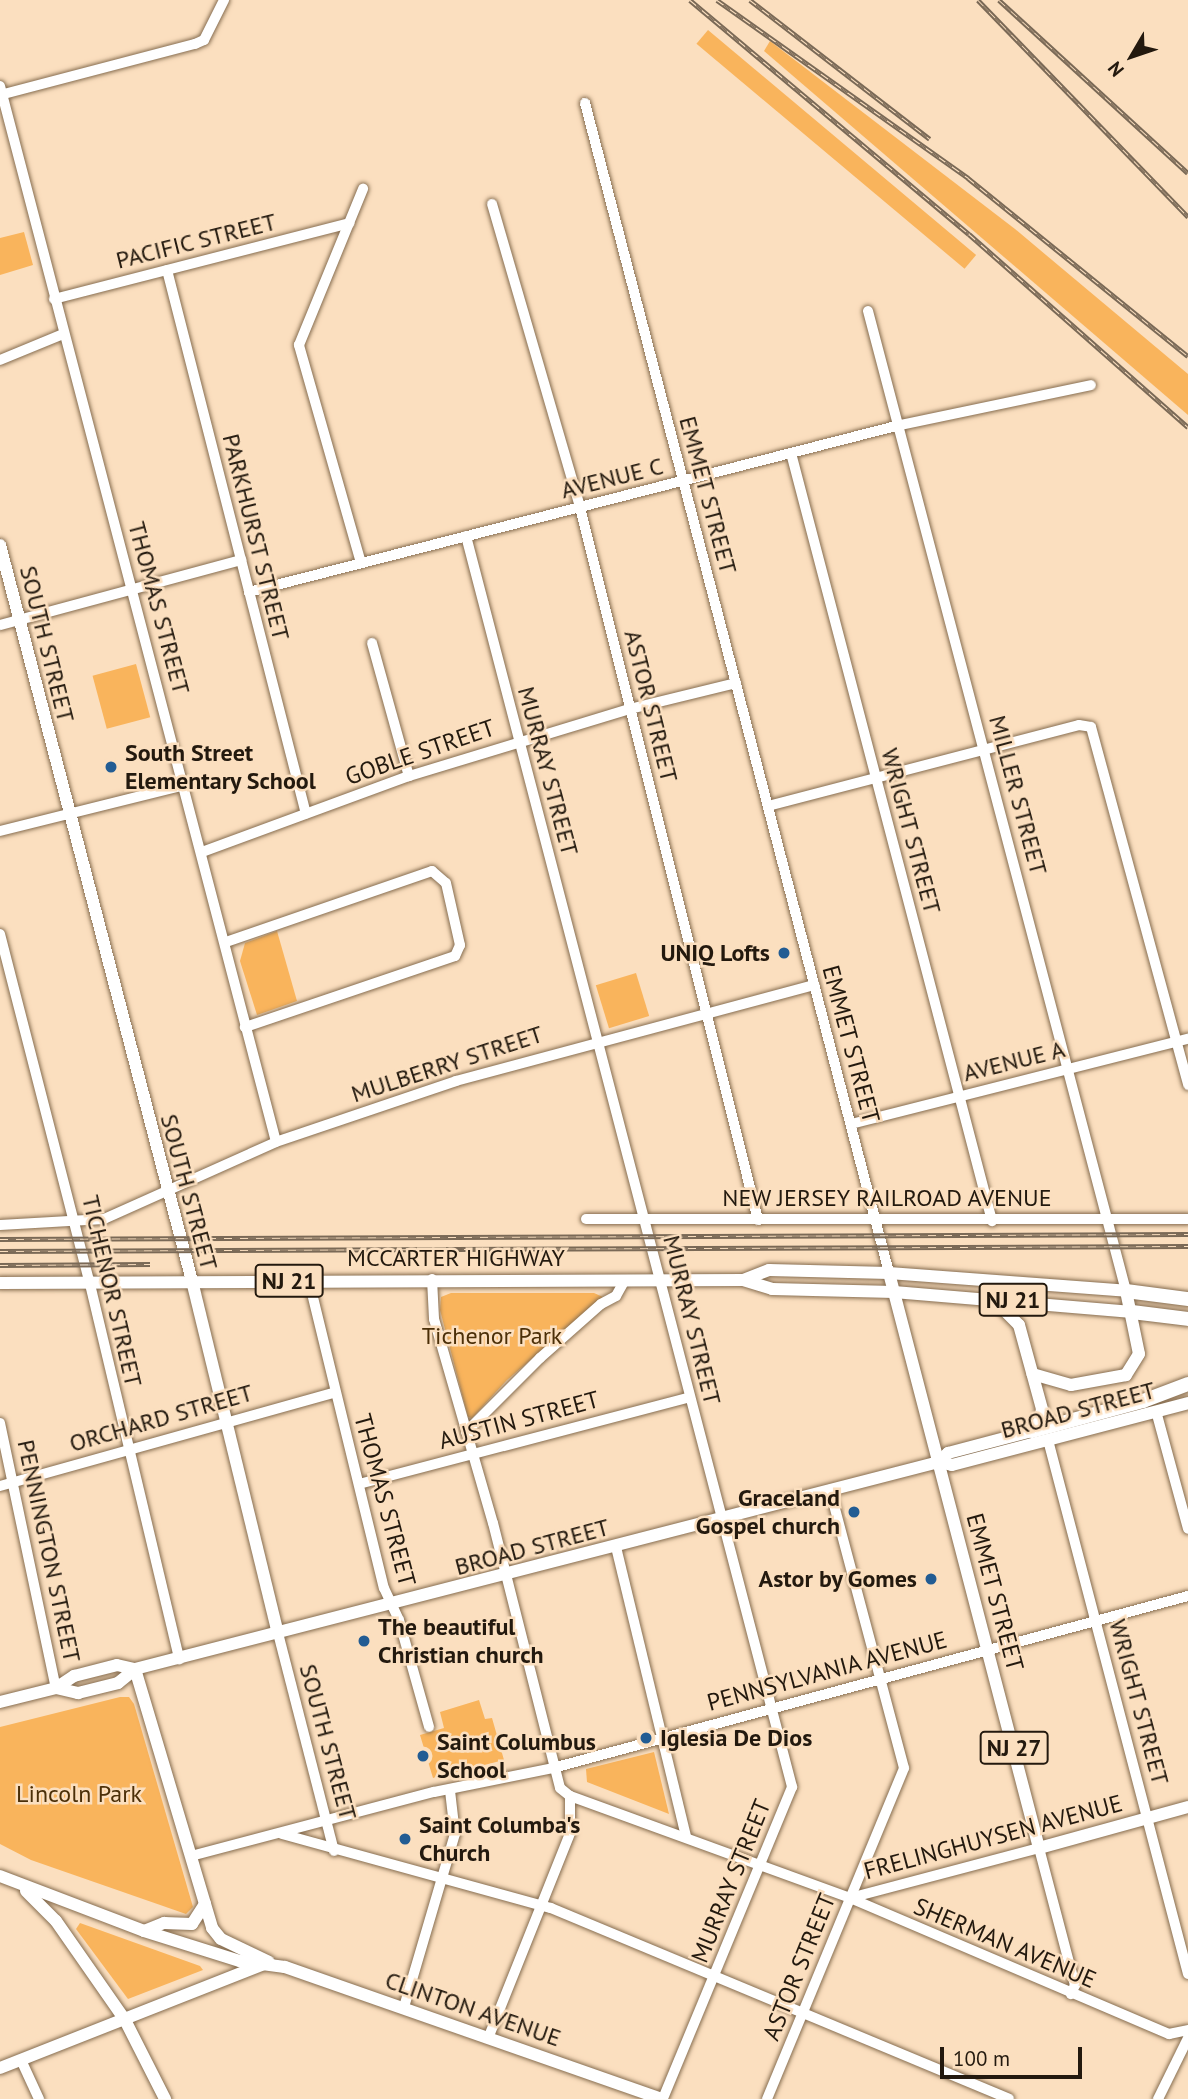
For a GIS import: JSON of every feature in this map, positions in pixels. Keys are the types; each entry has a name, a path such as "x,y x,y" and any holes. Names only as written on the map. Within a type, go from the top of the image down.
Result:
{"highway":[{"name":"MCCARTER HIGHWAY","path":"1126,1292 1188,1299"},
{"name":"MCCARTER HIGHWAY","path":"1132,1312 1188,1319"},
{"path":"1032,1431 1143,1401 1188,1384"}],"main road":[{"name":"SOUTH STREET","path":"0,545 166,1190 192,1281 278,1633"},
{"name":"MCCARTER HIGHWAY","path":"743,1280 769,1270 890,1273 1126,1292"},
{"name":"EMMET STREET","path":"890,1273 1040,1848"},
{"name":"MCCARTER HIGHWAY","path":"0,1283 89,1280 743,1280 772,1289 993,1298 1132,1312"},
{"path":"1032,1374 1071,1385 1126,1375 1139,1354 1126,1292"},
{"path":"993,1298 1019,1325 1042,1409 1032,1431"},
{"name":"BROAD STREET","path":"0,1702 56,1688 74,1676 117,1665 135,1669 179,1659 939,1462 952,1465 1188,1403"},
{"name":"BROAD STREET","path":"939,1462 948,1453 1032,1431"},
{"path":"135,1669 205,1904 218,1936 269,1962"},
{"name":"FRELINGHUYSEN AVENUE","path":"1040,1848 1188,1807"},
{"path":"0,1876 25,1889 144,1931 240,1961 269,1962"},
{"path":"25,1889 56,1922 125,2020 165,2099"},
{"path":"144,1931 164,1923 192,1924 205,1904"},
{"path":"0,2068 269,1962"},
{"name":"CLINTON AVENUE","path":"269,1962 489,2036 663,2099"}],"street":[{"path":"1,92 195,44 204,40 224,0"},
{"name":"THOMAS STREET","path":"1,92 226,942 245,1027 276,1142"},
{"name":"EMMET STREET","path":"585,103 890,1273"},
{"path":"361,563 299,345 363,189"},
{"name":"ASTOR STREET","path":"492,204 580,507 758,1220"},
{"name":"PACIFIC STREET","path":"54,299 349,223"},
{"name":"PARKHURST STREET","path":"167,271 306,814"},
{"name":"MILLER STREET","path":"868,311 1126,1292"},
{"path":"0,360 63,334"},
{"name":"AVENUE C","path":"249,592 900,425 1091,385"},
{"name":"WRIGHT STREET","path":"791,453 992,1221"},
{"name":"MURRAY STREET","path":"466,536 646,1218 657,1279 792,1787 663,2099"},
{"path":"0,625 131,587 241,560"},
{"path":"372,643 409,776"},
{"name":"GOBLE STREET","path":"202,852 409,776 518,741 630,709 736,683"},
{"path":"768,806 983,748 1089,726 1096,734 1182,1041 1188,1085"},
{"path":"0,831 69,816 184,785"},
{"path":"226,942 432,871 446,883 460,945 455,956 245,1027"},
{"name":"TICHENOR STREET","path":"0,934 75,1223 179,1659"},
{"name":"MULBERRY STREET","path":"75,1223 104,1219 276,1142 492,1070 814,985"},
{"name":"AVENUE A","path":"850,1124 1182,1041"},
{"name":"NEW JERSEY RAILROAD AVENUE","path":"586,1219 1188,1219"},
{"path":"0,1225 75,1223"},
{"path":"432,1279 434,1318 553,1768 560,1788 570,1796 570,1833 489,2036"},
{"path":"466,1432 540,1358 601,1304 616,1296 625,1280"},
{"name":"THOMAS STREET","path":"309,1281 334,1392 392,1605 429,1727"},
{"name":"ORCHARD STREET","path":"0,1486 226,1419 334,1392"},
{"name":"AUSTIN STREET","path":"359,1484 690,1397"},
{"path":"1157,1411 1188,1529"},
{"name":"PENNINGTON STREET","path":"0,1423 56,1688"},
{"name":"WRIGHT STREET","path":"1048,1440 1188,1974"},
{"name":"ASTOR STREET","path":"767,2099 904,1768 830,1490"},
{"path":"616,1547 686,1837"},
{"name":"PENNSYLVANIA AVENUE","path":"191,1856 327,1822 434,1791 450,1791 553,1768 771,1705 1188,1596"},
{"name":"SOUTH STREET","path":"278,1633 334,1851"},
{"path":"404,2007 455,1833 450,1791"},
{"name":"SHERMAN AVENUE","path":"570,1796 850,1898 1169,2034 1188,2030"},
{"path":"282,1834 334,1851 540,1905 715,1975 1009,2099"},
{"name":"EMMET STREET","path":"1040,1848 1075,1985 1071,1994"},
{"name":"FRELINGHUYSEN AVENUE","path":"850,1898 1040,1848"},
{"path":"1158,2099 1188,2038"},
{"path":"20,2060 39,2099"}],"green space":[{"path":"708,30 976,255 965,269 696,44"},
{"path":"770,41 1015,229 1188,374 1188,415 764,51"},
{"path":"24,232 33,265 0,275 0,238"},
{"path":"136,664 150,717 107,729 93,676"},
{"path":"277,931 297,1001 257,1015 240,961 245,943"},
{"path":"636,973 649,1016 609,1028 596,985"},
{"name":"Tichenor Park","path":"451,1293 594,1293 603,1297 507,1380 472,1418 468,1417 440,1310 441,1297"},
{"name":"Lincoln Park","path":"129,1697 134,1704 193,1907 186,1914 31,1860 0,1844 0,1727"},
{"path":"479,1700 485,1719 492,1718 504,1760 433,1778 420,1735 444,1728 440,1712"},
{"path":"654,1752 669,1814 587,1782 586,1769"},
{"path":"80,1923 200,1966 203,1970 128,1999 76,1929"}],"railway":[{"path":"690,0 969,234 1188,427"},
{"path":"717,0 968,178 1188,356"},
{"path":"750,0 930,139"},
{"path":"978,0 1188,217"},
{"path":"999,0 1188,173"},
{"path":"0,1239 1188,1234"},
{"path":"0,1251 1188,1246"},
{"path":"0,1265 150,1264"}],"place":[{"name":"South Street Elementary School","path":"111,767"},
{"name":"UNIQ Lofts","path":"784,953"},
{"name":"Graceland Gospel church","path":"854,1512"},
{"name":"Astor by Gomes","path":"931,1579"},
{"name":"The beautiful Christian church","path":"364,1641"},
{"name":"Iglesia De Dios","path":"646,1738"},
{"name":"Saint Columbus School","path":"423,1756"},
{"name":"Saint Columba's Church","path":"405,1839"}]}
